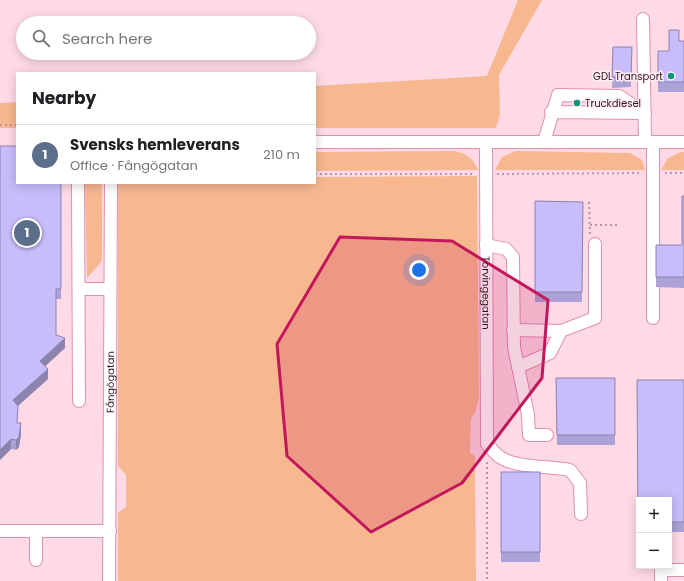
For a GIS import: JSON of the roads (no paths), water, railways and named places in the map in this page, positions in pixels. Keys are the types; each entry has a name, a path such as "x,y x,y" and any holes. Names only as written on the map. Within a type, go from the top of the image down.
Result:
{"street":[{"path":"643,19 645,113 653,173 653,318"},
{"path":"544,142 558,95 619,96 645,113"},
{"path":"552,112 645,113"},
{"path":"316,142 684,142"},
{"name":"Torvingegatan","path":"486,142 487,444 501,458 516,464 552,466 570,470 580,483 581,514"},
{"path":"78,184 79,401"},
{"name":"Fångögatan","path":"109,581 111,184"},
{"path":"513,330 561,332 596,318 595,244"},
{"path":"486,245 506,249 513,258 514,347 528,415 528,435 547,435"},
{"path":"79,289 110,289"},
{"path":"518,366 550,354 561,332"},
{"path":"0,531 110,531"},
{"path":"36,531 36,560"},
{"path":"661,581 661,570 684,570"}],"place":[{"name":"GDL Transport","path":"671,76"},
{"name":"Truckdiesel","path":"577,103"},
{"name":"Svensks hemleverans","path":"27,233"}]}
